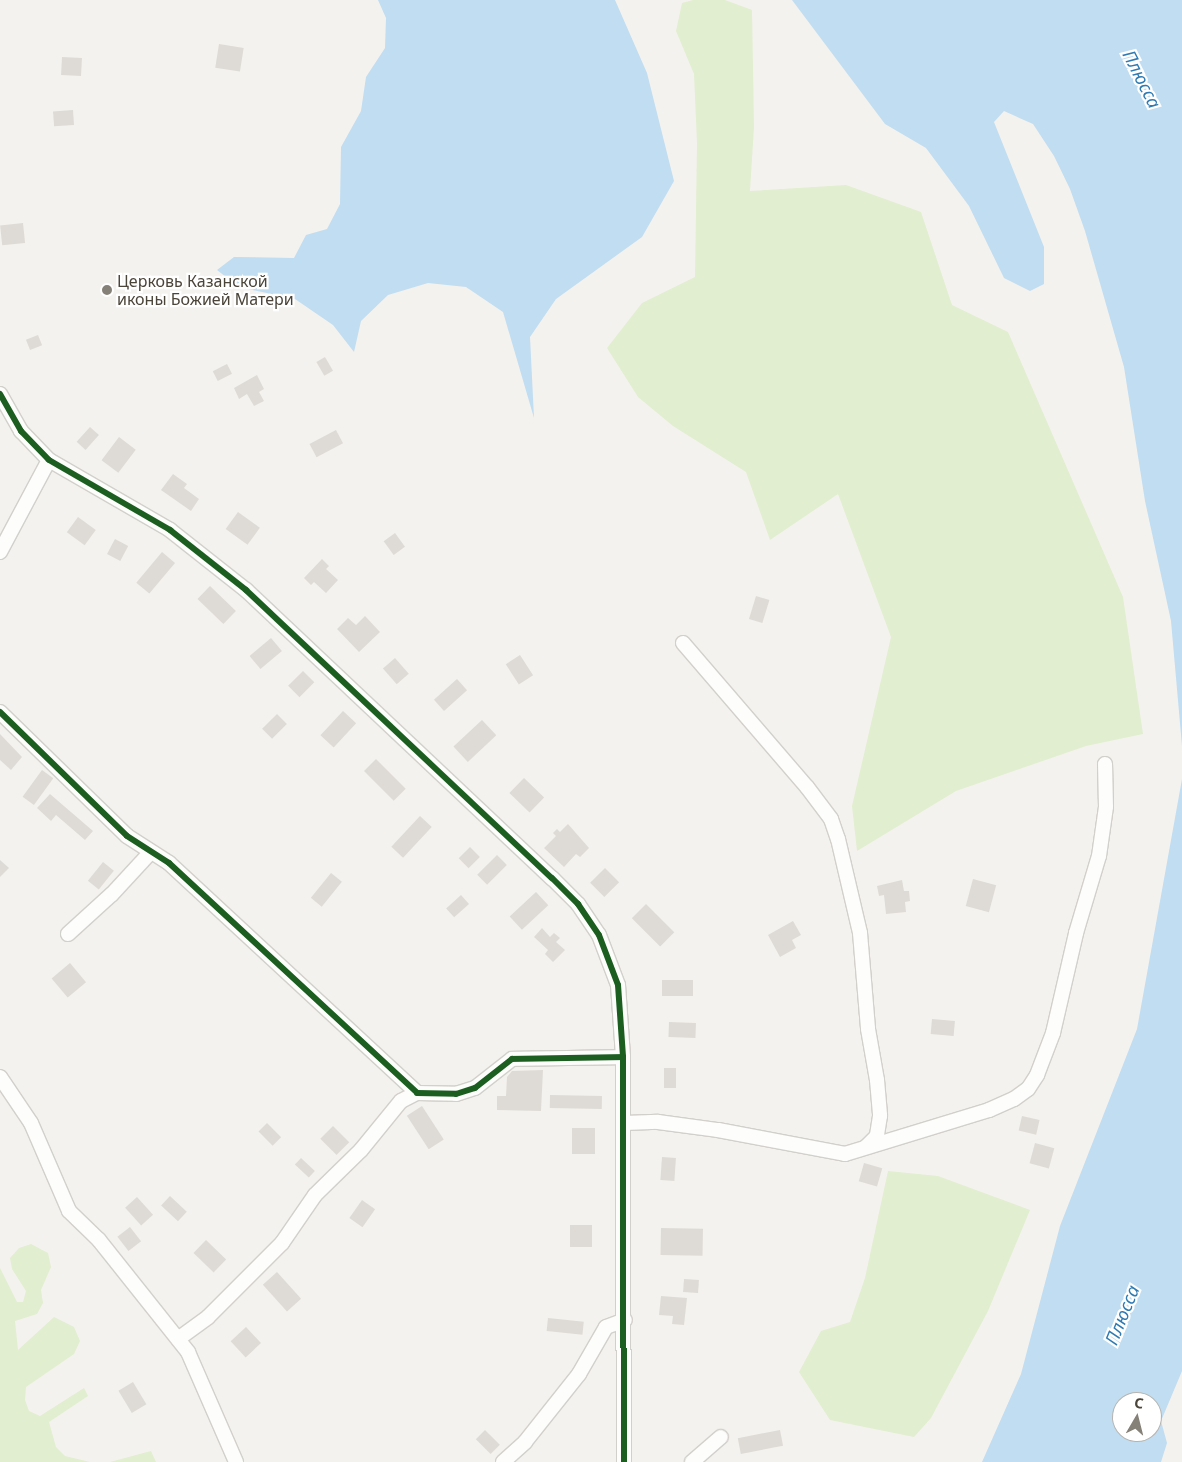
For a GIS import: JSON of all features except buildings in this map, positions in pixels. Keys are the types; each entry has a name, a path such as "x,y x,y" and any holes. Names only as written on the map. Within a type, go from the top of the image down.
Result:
{"street":[{"path":"0,394 21,431 49,460 170,530 233,579 578,904 599,935 618,985 623,1057 624,1462"},
{"path":"0,552 49,460"},
{"path":"683,643 807,787 830,819 838,839 860,933 868,1029 878,1080 880,1116 877,1136 866,1148"},
{"path":"0,712 74,787 150,853 169,863 417,1093"},
{"path":"624,1123 658,1122 718,1130 845,1154 989,1110 1014,1099 1028,1089 1038,1075 1053,1033 1076,933 1099,856 1106,807 1105,764"},
{"path":"68,934 112,894 150,853"},
{"path":"178,1339 208,1317 282,1243 315,1195 361,1150 401,1101 417,1093 456,1094 475,1088 512,1059 623,1057"},
{"path":"0,1077 32,1123 69,1211 99,1240 198,1367 236,1462"},
{"path":"503,1462 525,1442 579,1374 606,1327 625,1320"},
{"path":"692,1462 722,1437"}],"green space":[{"path":"693,0 725,0 752,10 754,127 750,191 846,185 921,212 952,305 1008,332 1123,597 1143,734 1086,746 956,791 857,851 852,806 891,637 838,494 770,540 746,472 673,426 638,397 607,348 642,303 695,277 697,143 694,74 676,31 682,3"},
{"path":"888,1171 938,1176 1030,1210 988,1311 931,1418 914,1437 830,1420 799,1372 821,1331 850,1322 865,1278"},
{"path":"31,1244 48,1253 51,1267 41,1290 43,1303 37,1314 15,1321 18,1350 54,1317 74,1327 80,1341 74,1354 26,1387 25,1400 29,1411 40,1416 84,1388 88,1396 49,1422 56,1447 65,1456 90,1462 0,1462 0,1268 17,1302 23,1302 26,1291 12,1269 10,1258 19,1248"},
{"path":"151,1451 156,1462 110,1462"}],"water":[{"path":"378,0 615,0 647,73 674,181 642,237 556,299 530,337 534,418 503,312 466,287 428,283 388,295 361,321 354,352 333,325 295,299 239,287 217,270 234,257 294,258 306,235 327,229 340,204 341,147 361,111 366,77 385,48 386,18"},
{"name":"Плюсса","path":"792,0 1182,0 1182,746 1171,621 1145,501 1124,367 1085,231 1070,189 1054,156 1033,124 1004,111 994,122 1044,247 1044,284 1030,291 1004,278 969,206 926,148 885,124"},
{"name":"Плюсса","path":"1182,779 1182,1371 1162,1419 1162,1392 1112,1392 1112,1442 1162,1442 1162,1425 1167,1443 1161,1462 982,1462 1021,1374 1060,1226 1137,1029"}],"cycle path":[{"path":"0,394 21,431 49,460 170,530 246,590 552,878 578,904 599,935 618,985 623,1057 624,1462"},
{"path":"0,712 127,836 169,863 417,1093 456,1094 475,1088 512,1059 623,1057"}],"place":[{"name":"Церковь Казанской иконы Божией Матери","path":"107,290"}]}
